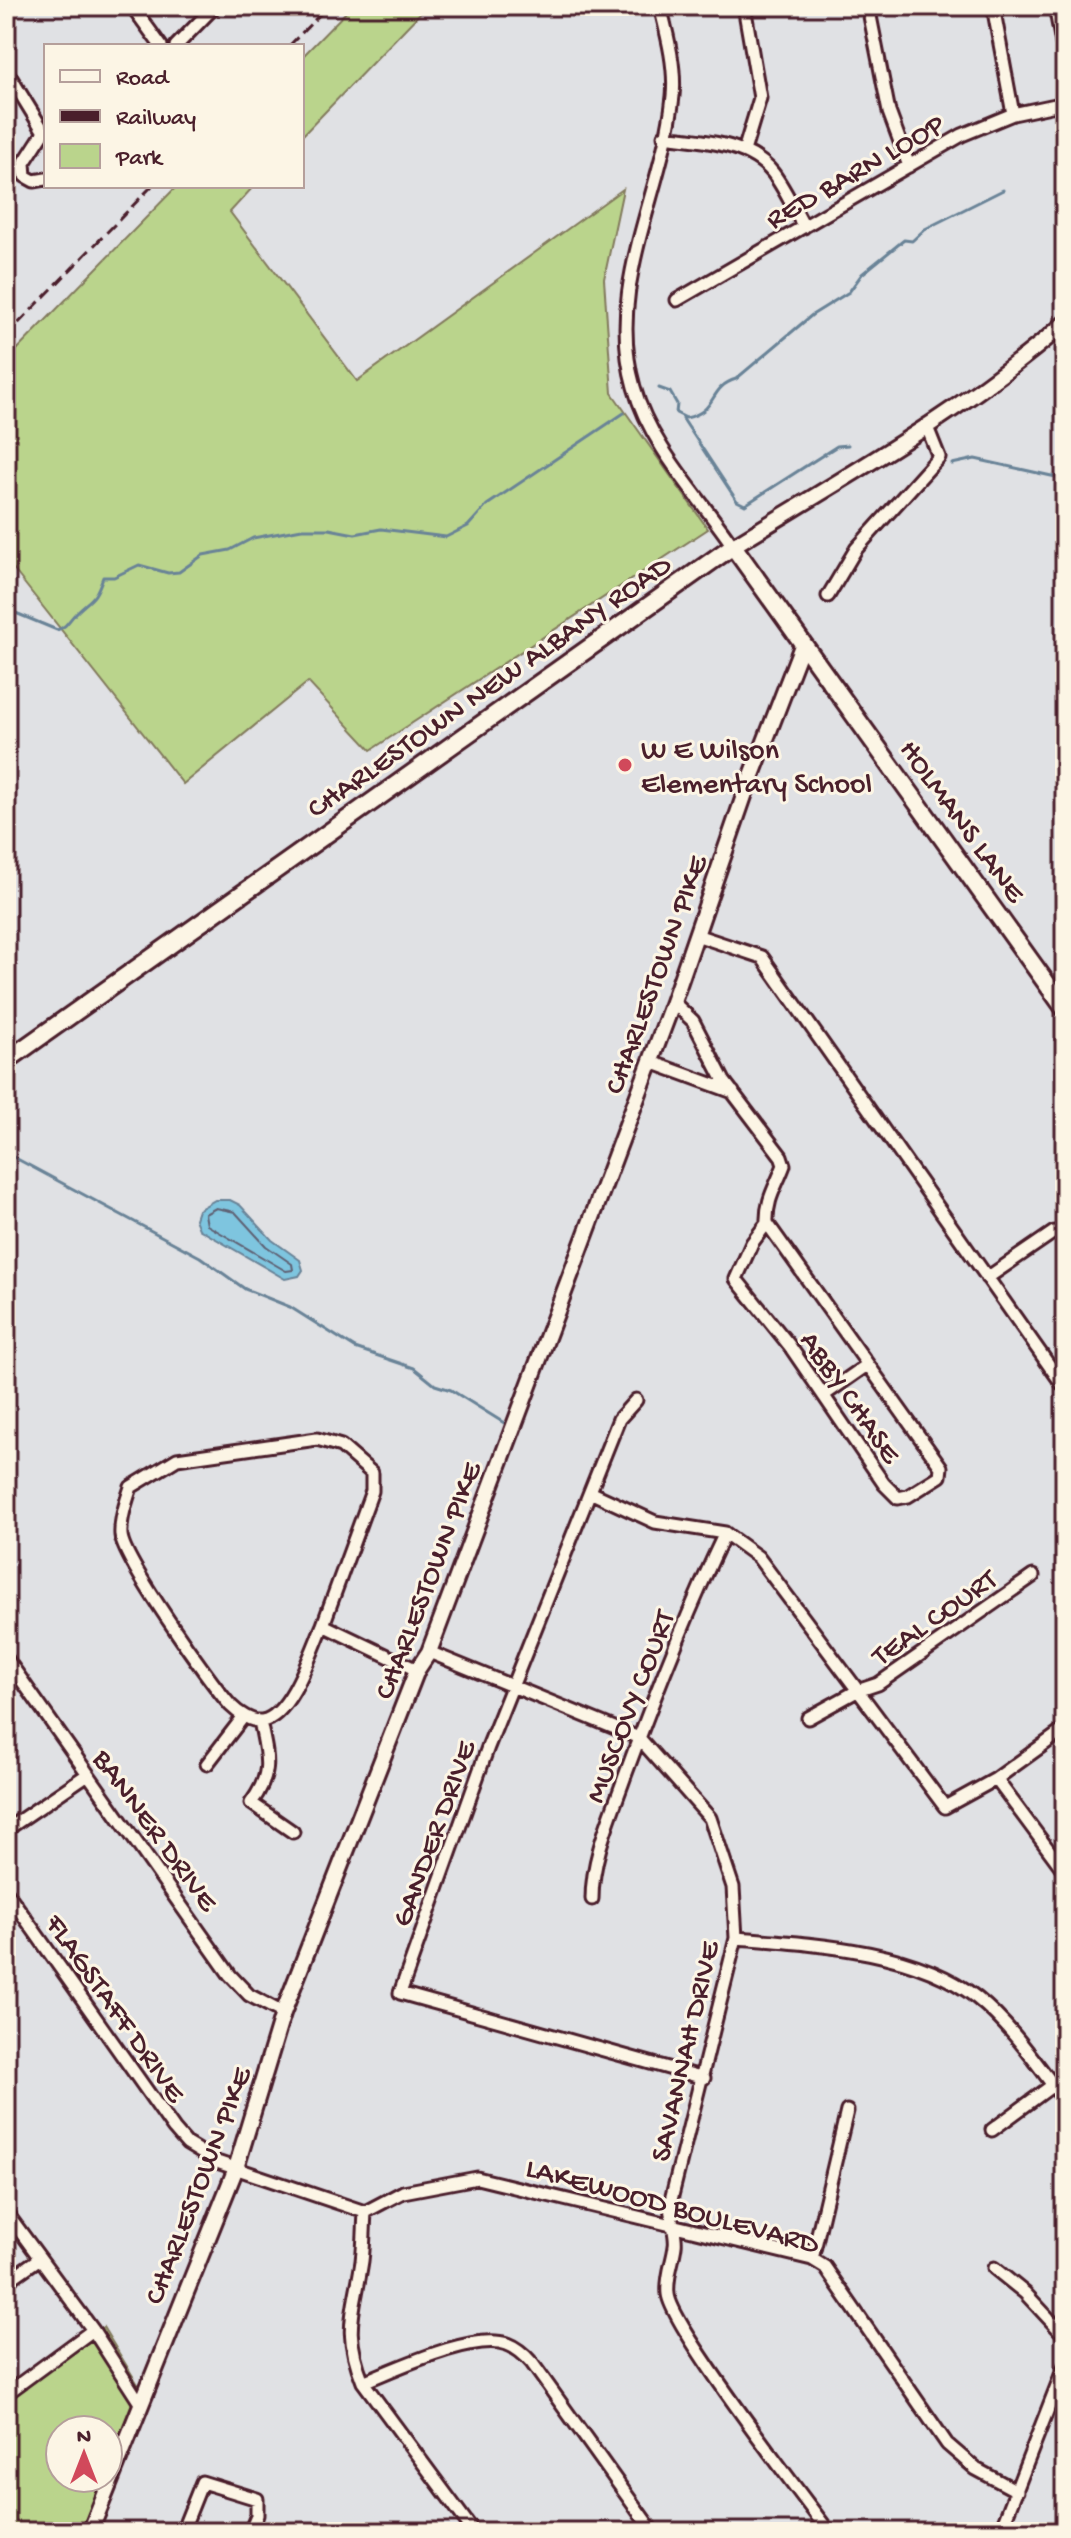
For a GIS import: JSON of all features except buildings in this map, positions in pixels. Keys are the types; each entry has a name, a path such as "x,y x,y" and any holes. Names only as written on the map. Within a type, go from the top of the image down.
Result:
{"main road":[{"name":"HOLMANS LANE","path":"733,546 1065,1009"},
{"name":"CHARLESTOWN NEW ALBANY ROAD","path":"6,1061 733,546"}],"street":[{"path":"132,6 160,44"},
{"path":"178,44 215,6"},
{"path":"660,6 668,38 673,94 624,306 633,386 651,428 733,546"},
{"path":"744,6 760,98 744,151"},
{"path":"868,6 894,134 909,166"},
{"path":"993,6 1013,114"},
{"path":"1055,6 1065,59"},
{"path":"6,70 44,132 24,163 25,176 34,181 44,179"},
{"name":"RED BARN LOOP","path":"677,300 962,135 1013,114 1065,103"},
{"path":"664,136 744,151 773,173 804,227"},
{"name":"CHARLESTOWN NEW ALBANY ROAD","path":"733,546 927,427 1011,369 1065,323"},
{"path":"828,596 856,549 939,457 927,427"},
{"name":"CHARLESTOWN PIKE","path":"90,2532 236,2168 283,2013 417,1670 429,1652 651,1062 803,643"},
{"path":"696,935 762,957 1065,1388"},
{"name":"ABBY CHASE","path":"673,1002 693,1021 733,1092 784,1165 771,1187 767,1223 744,1256 736,1279 824,1395 884,1484 898,1498 908,1496 940,1476 941,1467 767,1223"},
{"path":"651,1062 733,1092"},
{"path":"987,1278 1054,1232"},
{"path":"824,1395 867,1365"},
{"name":"GANDER DRIVE","path":"636,1400 619,1419 513,1687 400,1993 704,2078"},
{"path":"317,1439 341,1446 372,1473 372,1491 323,1625 295,1689 275,1716 260,1721 244,1716 231,1705 178,1635 128,1559 121,1536 131,1487 177,1459 317,1439"},
{"path":"590,1492 655,1522 725,1533 766,1566 945,1807 996,1779 1065,1729"},
{"name":"MUSCOVY COURT","path":"592,1899 592,1873 639,1738 698,1590 725,1533"},
{"name":"TEAL COURT","path":"808,1718 857,1691 878,1684 1033,1576"},
{"path":"323,1625 417,1670"},
{"name":"SAVANNAH DRIVE","path":"429,1652 639,1738 710,1818 733,1887 736,1938 704,2078 670,2204 670,2226 676,2243 668,2294 672,2309 829,2532"},
{"name":"BANNER DRIVE","path":"6,1658 230,1975 249,1995 283,2013"},
{"path":"207,1764 244,1716"},
{"path":"260,1721 267,1773 266,1782 251,1803 293,1832"},
{"path":"6,1830 88,1774"},
{"path":"996,1779 1065,1872"},
{"name":"FLAGSTAFF DRIVE","path":"6,1891 174,2129 203,2156 236,2168"},
{"path":"736,1938 847,1950 941,1975 977,1998 1024,2047 1065,2101"},
{"path":"992,2130 1053,2085"},
{"path":"812,2259 847,2111"},
{"path":"236,2168 365,2212 362,2260 349,2322 353,2356 363,2382 474,2532"},
{"name":"LAKEWOOD BOULEVARD","path":"365,2212 403,2192 477,2178 812,2259 825,2267 947,2444 976,2469 1017,2491"},
{"path":"6,2212 93,2330 140,2403"},
{"path":"6,2282 40,2258"},
{"path":"994,2268 1025,2293 1065,2336"},
{"path":"6,2394 93,2330"},
{"path":"363,2382 418,2360 486,2342 504,2343 519,2350 532,2363 653,2532"},
{"path":"1000,2532 1065,2365"},
{"path":"182,2532 202,2482 257,2499 257,2515 250,2532"}],"green space":[{"path":"352,6 427,6 304,134 304,55"},
{"path":"175,188 252,188 230,212 357,381 623,189 604,279 612,393 708,529 371,750 308,682 183,784 6,560 6,361"},
{"path":"103,2327 139,2386 124,2425 124,2414 44,2414 44,2494 97,2494 83,2532 6,2532 6,2400"}],"water":[{"path":"215,1200 230,1200 240,1205 272,1240 300,1260 303,1270 299,1276 285,1279 199,1229 195,1219 198,1210"}],"waterway":[{"path":"659,388 670,392 677,404 676,413 686,418 696,415 721,388 812,315 849,292 862,274 904,240 912,241 925,229 1003,190"},
{"path":"6,609 57,630 92,598 103,577 114,577 139,565 168,573 179,572 203,555 230,550 253,538 302,529 329,529 355,534 381,529 446,537 468,526 487,505 624,413"},
{"path":"683,419 737,501 745,505 837,446 848,445"},
{"path":"952,464 975,459 1065,479"},
{"path":"6,1153 200,1257 245,1289 290,1307 355,1348 414,1368 435,1385 451,1390 509,1426"}],"railway":[{"path":"291,44 328,6"},
{"path":"6,336 150,188"}],"place":[{"name":"W E Wilson Elementary School","path":"625,765"}]}
